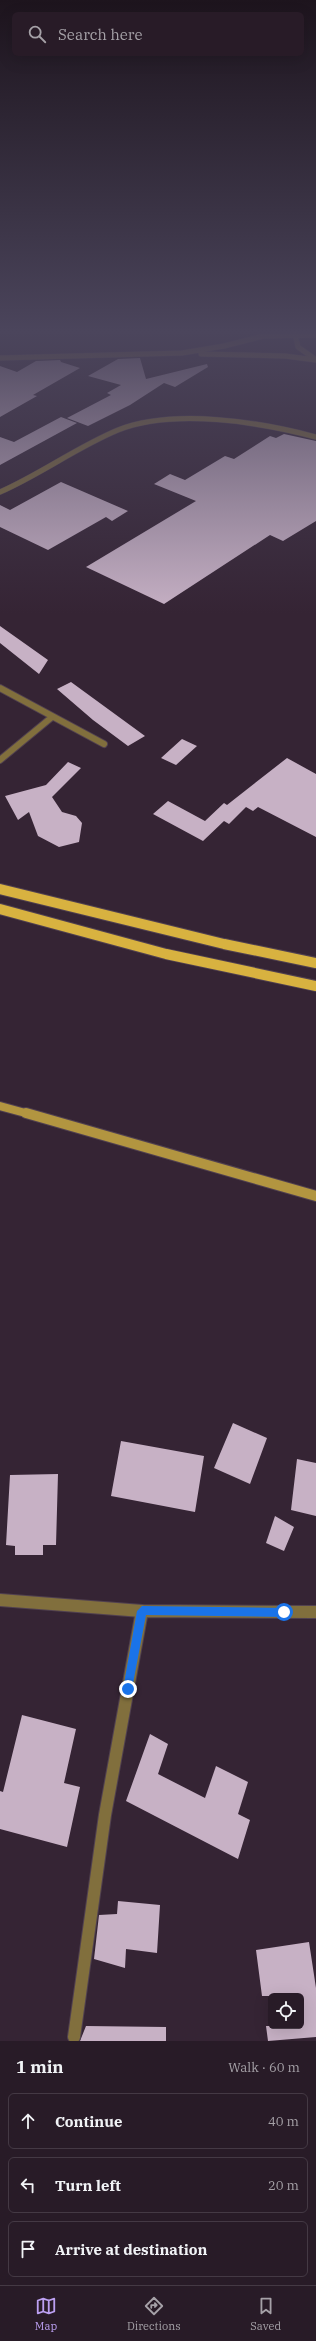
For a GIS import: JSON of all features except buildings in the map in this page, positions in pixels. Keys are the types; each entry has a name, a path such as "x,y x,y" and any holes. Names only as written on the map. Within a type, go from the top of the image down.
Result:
{"main road":[{"path":"0,889 224,944 316,963"},
{"path":"0,909 166,954 316,986"}],"street":[{"path":"0,492 22,483 103,438 135,424"},
{"path":"259,424 285,428 316,437"},
{"path":"0,688 104,744"},
{"path":"0,760 52,717"},
{"path":"0,1106 316,1196"},
{"path":"0,1600 142,1611 316,1612"},
{"path":"74,2037 105,1815 142,1611"}],"route":[{"path":"128,1689 142,1611 284,1612"}]}
